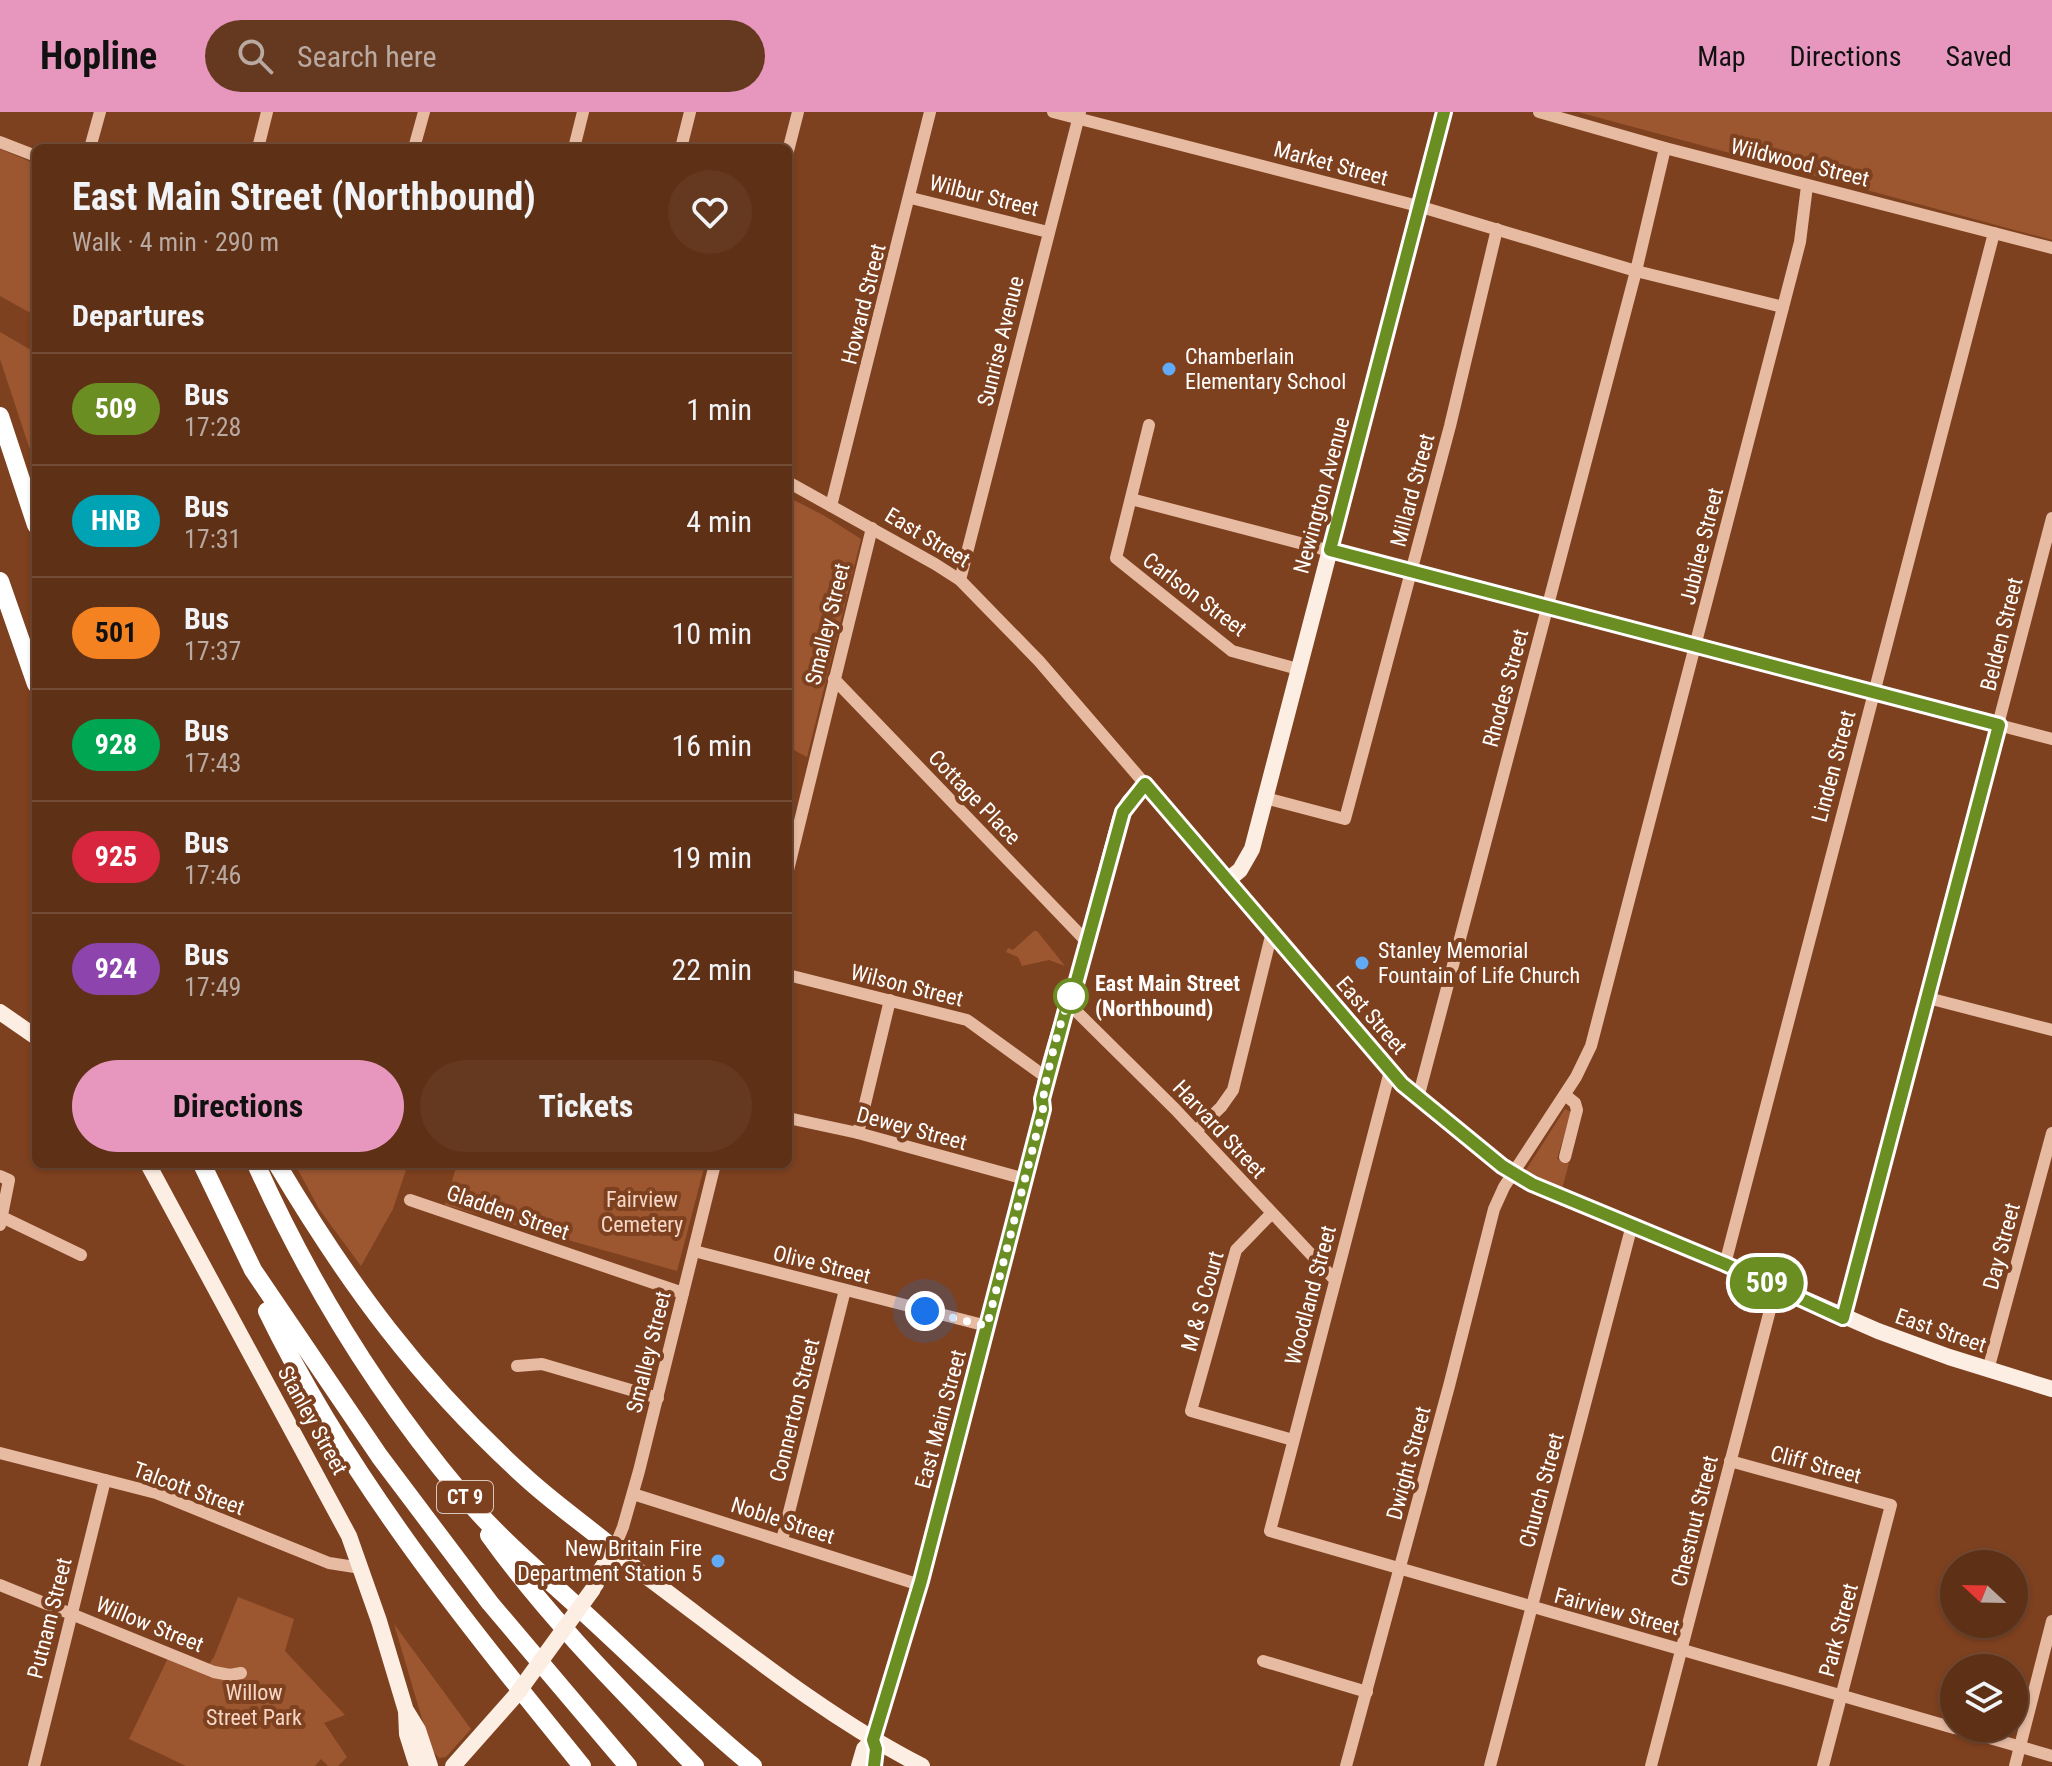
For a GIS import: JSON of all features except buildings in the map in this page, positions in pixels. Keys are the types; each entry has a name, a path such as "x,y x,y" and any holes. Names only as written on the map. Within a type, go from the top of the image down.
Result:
{"highway":[{"path":"0,416 32,513"},
{"path":"0,581 32,673"},
{"name":"CT 9","path":"204,1168 243,1253 316,1365 428,1522 513,1631 628,1766"},
{"name":"CT 9","path":"258,1168 305,1265 341,1326 401,1415 467,1500 679,1701 753,1766"},
{"path":"279,1168 342,1269 417,1366 520,1473 610,1557"},
{"path":"243,1253 278,1332 389,1516 465,1620 582,1766"},
{"path":"467,1500 503,1554 535,1594 695,1766"}],"main road":[{"name":"Newington Avenue","path":"1228,880 1249,859 1444,112"},
{"name":"East Street","path":"1145,784 1390,1071 1418,1098 1513,1174 1843,1318 1988,1370 2052,1389"},
{"name":"East Main Street","path":"859,1766 864,1749 873,1740 920,1585 1123,812 1145,784"},
{"name":"East Main Street","path":"1043,1109 1047,1078 1068,1002 1074,1000"},
{"path":"0,1012 32,1034"},
{"name":"Stanley Street","path":"150,1168 349,1536 406,1711 418,1730 430,1766"},
{"path":"453,1766 501,1713 595,1586 598,1573 610,1557 632,1566 873,1740 922,1766"},
{"name":"Stanley Street","path":"406,1711 407,1734 417,1766"},
{"name":"East Main Street","path":"873,1740 876,1749 874,1766"}],"street":[{"path":"91,144 100,112"},
{"path":"259,144 267,112"},
{"path":"415,144 424,112"},
{"path":"575,144 583,112"},
{"path":"682,144 690,112"},
{"path":"790,144 798,112"},
{"name":"Howard Street","path":"831,506 911,198 930,112"},
{"name":"Market Street","path":"1053,112 1079,115 1418,206 1636,271 1783,307"},
{"name":"Wildwood Street","path":"1539,112 1807,186 2052,248"},
{"name":"Sunrise Avenue","path":"960,580 1079,115"},
{"path":"0,142 32,154"},
{"name":"Rhodes Street","path":"1418,1098 1636,271 1665,148"},
{"name":"Jubilee Street","path":"1513,1174 1565,1095 1591,1046 1800,242 1807,186"},
{"name":"Wilbur Street","path":"911,198 1048,232"},
{"name":"Millard Street","path":"1265,798 1345,819 1450,426 1497,229"},
{"name":"Linden Street","path":"1725,1264 1994,233"},
{"path":"1149,425 1131,499 2052,739"},
{"name":"East Street","path":"792,484 960,580 1031,652 1145,784"},
{"name":"Carlson Street","path":"1131,499 1116,558 1232,651 1298,669"},
{"name":"Belden Street","path":"1843,1318 2052,518"},
{"name":"Smalley Street","path":"792,853 872,528"},
{"name":"Cottage Place","path":"834,679 1088,943"},
{"path":"1196,1131 1221,1107 1233,1090 1272,932"},
{"name":"Wilson Street","path":"792,976 967,1020 1047,1078"},
{"path":"1928,998 2052,1030"},
{"path":"858,1133 890,1000"},
{"name":"Harvard Street","path":"1074,1000 1334,1279"},
{"name":"Woodland Street","path":"1270,1531 1390,1071"},
{"path":"1565,1095 1577,1109 1565,1157"},
{"name":"Dewey Street","path":"792,1119 858,1133 1025,1179"},
{"name":"Day Street","path":"1988,1370 2052,1133"},
{"name":"Smalley Street","path":"610,1557 633,1494 714,1168"},
{"name":"Dwight Street","path":"1346,1766 1401,1569 1492,1216 1502,1190 1513,1174"},
{"path":"4,1178 1,1221 81,1255"},
{"name":"Gladden Street","path":"410,1200 683,1293"},
{"name":"M & S Court","path":"1271,1214 1236,1250 1191,1411 1293,1440"},
{"name":"Church Street","path":"1490,1766 1632,1225"},
{"name":"Olive Street","path":"694,1251 987,1326"},
{"name":"Chestnut Street","path":"1651,1766 1776,1287"},
{"name":"Connerton Street","path":"782,1540 845,1290"},
{"path":"517,1366 542,1364 658,1398"},
{"name":"Talcott Street","path":"0,1453 156,1493 329,1563 361,1568"},
{"name":"Cliff Street","path":"1730,1461 1891,1505"},
{"name":"Putnam Street","path":"34,1766 105,1480"},
{"name":"Noble Street","path":"633,1494 920,1585"},
{"name":"Park Street","path":"1823,1766 1891,1505"},
{"name":"Fairview Street","path":"1270,1531 1940,1723"},
{"name":"Willow Street","path":"0,1585 214,1672 230,1675 241,1673"},
{"path":"2015,1766 2052,1621"},
{"path":"1263,1661 1367,1692"},
{"name":"Fairview Street","path":"2003,1742 2052,1756"}],"green space":[{"path":"1578,112 2052,112 2052,240"},
{"path":"0,149 32,162 32,314 0,296"},
{"path":"0,332 32,351 32,456 0,359"},
{"path":"792,499 861,539 807,757 792,749"},
{"path":"1034,931 1065,966 1049,960 1022,966 1018,957 1006,952 1008,948 1013,950"},
{"path":"1565,1109 1571,1112 1557,1159 1569,1163 1562,1189 1530,1176 1526,1170"},
{"path":"297,1168 407,1168 393,1209 361,1266 319,1209"},
{"name":"Fairview Cemetery","path":"456,1168 704,1168 677,1271 445,1205"},
{"name":"Willow Street Park","path":"238,1597 294,1619 285,1651 345,1715 324,1723 347,1757 338,1766 328,1766 321,1759 315,1766 186,1766 129,1739 169,1656 205,1670 214,1657"},
{"path":"394,1624 471,1729 446,1757 439,1758 431,1749"}],"bus line":[{"name":"509","path":"874,1766 876,1746 873,1740 921,1581 1069,997 1074,991 1123,812 1145,784 1402,1084 1502,1166 1532,1184 1725,1264 1843,1318 1999,725 1330,550 1444,112"}],"place":[{"name":"Chamberlain Elementary School","path":"1169,369"},
{"name":"Stanley Memorial Fountain of Life Church","path":"1362,963"},
{"name":"East Main Street (Northbound)","path":"1071,996"},
{"name":"New Britain Fire Department Station 5","path":"718,1561"}],"route":[{"path":"925,1311 987,1326 1043,1109 1047,1078 1071,996"}]}
